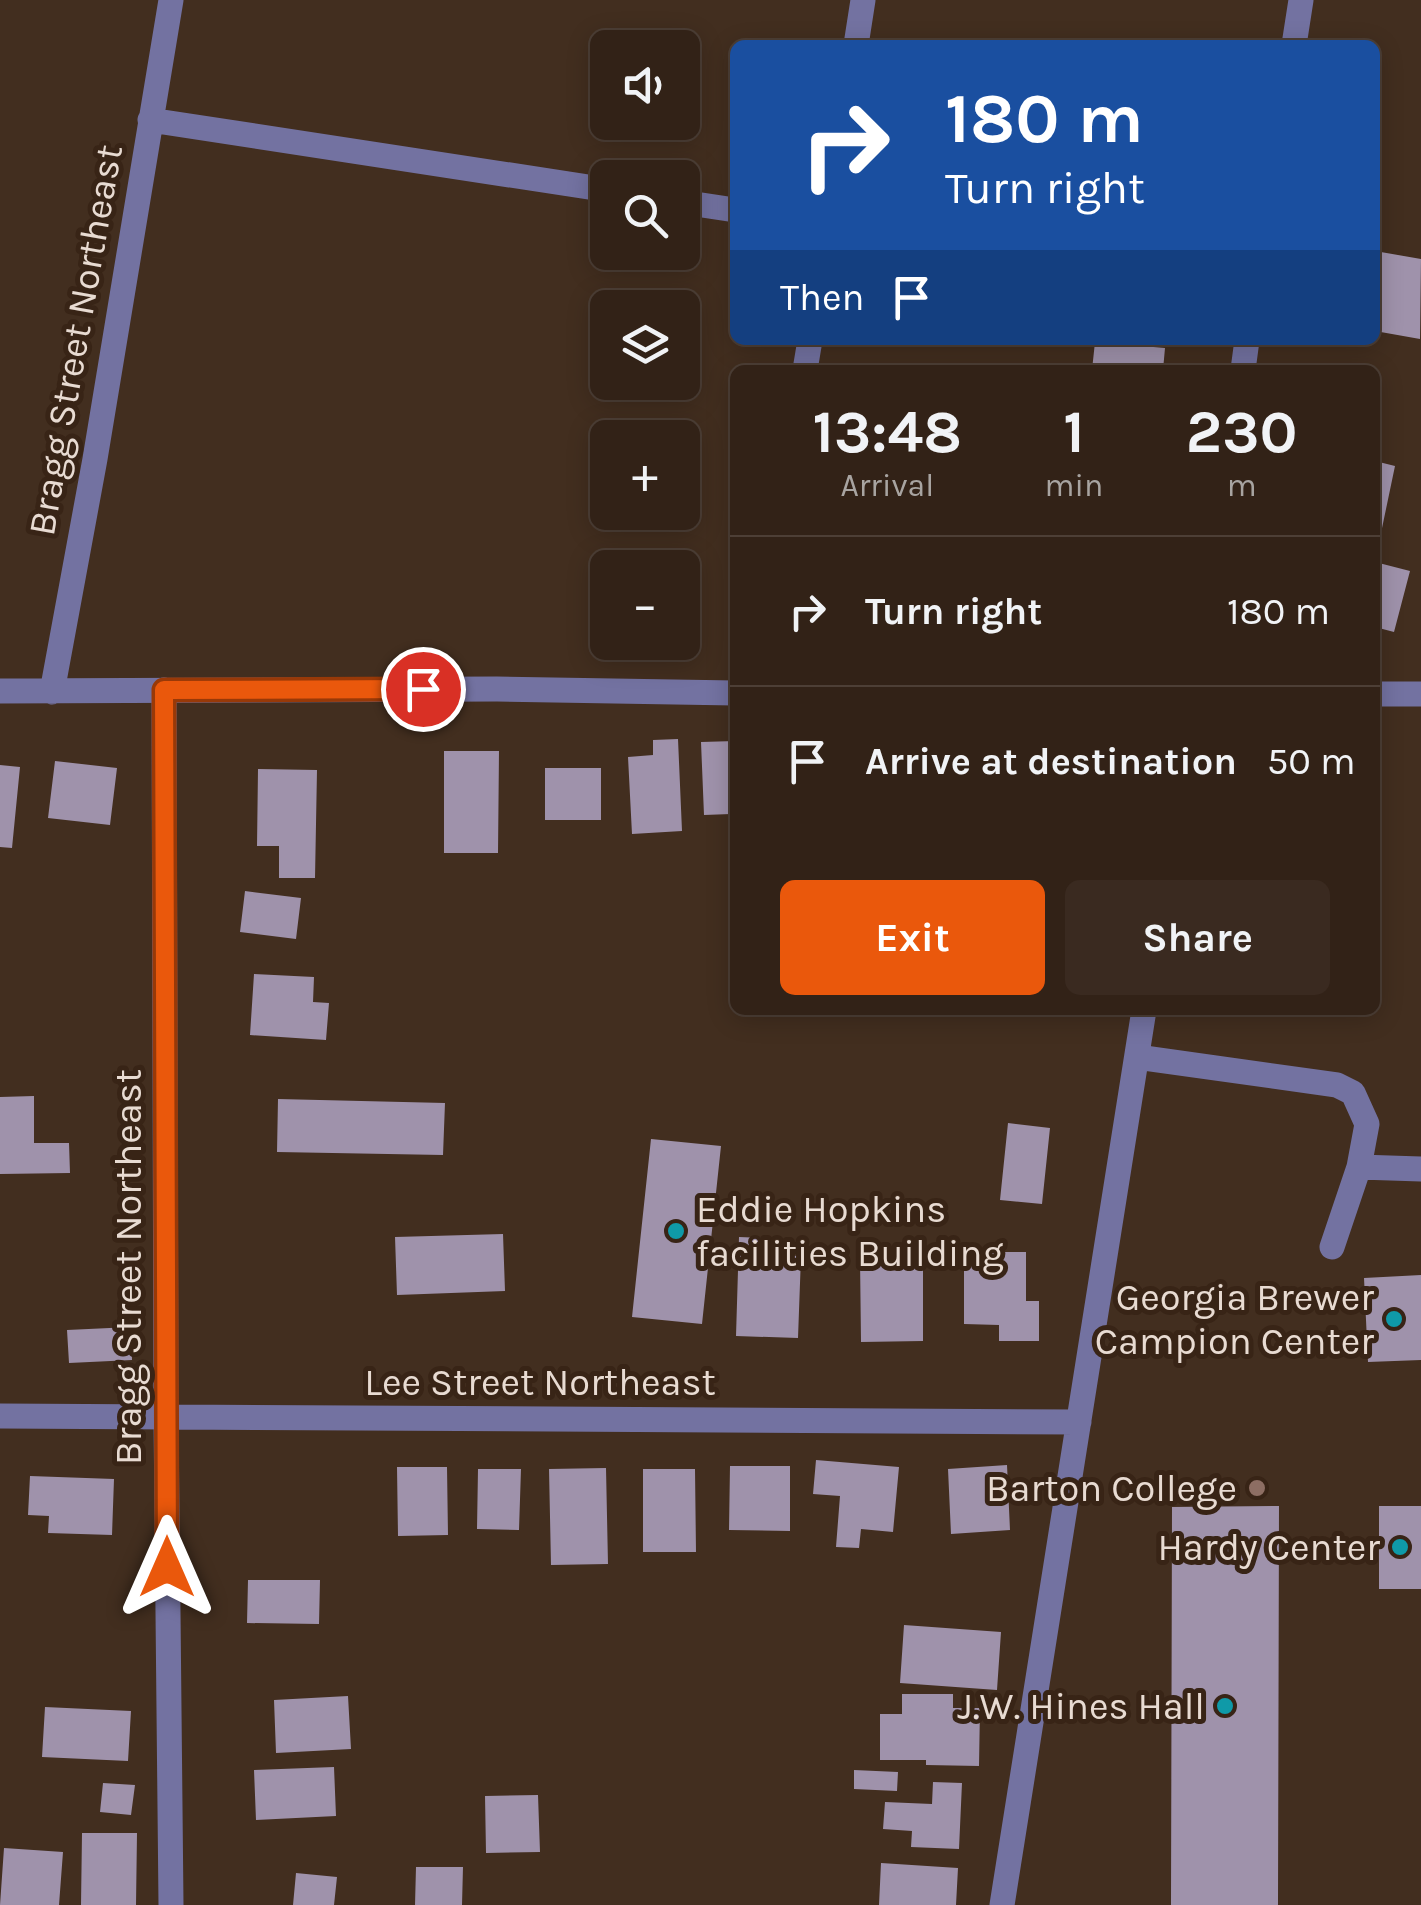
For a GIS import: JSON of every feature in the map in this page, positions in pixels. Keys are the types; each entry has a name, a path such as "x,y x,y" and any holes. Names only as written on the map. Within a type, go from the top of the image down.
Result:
{"street":[{"name":"Bragg Street Northeast","path":"52,692 95,459 170,0"},
{"path":"857,40 863,0"},
{"path":"1295,40 1301,0"},
{"path":"150,120 590,187"},
{"path":"700,205 730,209"},
{"path":"0,691 497,689 730,693"},
{"name":"Bragg Street Northeast","path":"164,690 171,1905"},
{"path":"1380,694 1421,694"},
{"path":"1002,1905 1143,1015"},
{"path":"1137,1058 1336,1085 1354,1093 1367,1124 1359,1168 1332,1247"},
{"path":"1359,1168 1421,1169"},
{"name":"Lee Street Northeast","path":"0,1416 1080,1422"}],"building":[{"path":"1380,252 1421,259 1420,339 1380,332"},
{"path":"1095,345 1165,348 1163,365 1093,365"},
{"path":"1380,462 1395,466 1380,533"},
{"path":"1380,563 1410,571 1394,632 1380,628"},
{"path":"678,739 682,831 632,834 628,757 653,755 653,740"},
{"path":"730,741 730,814 704,815 701,742"},
{"path":"444,751 499,751 498,853 444,853"},
{"path":"55,761 117,768 110,825 48,818"},
{"path":"0,765 20,767 12,848 0,847"},
{"path":"545,768 601,768 601,820 545,820"},
{"path":"258,769 317,770 315,878 279,878 279,846 257,846"},
{"path":"245,891 301,898 296,939 240,932"},
{"path":"254,974 314,977 313,1002 329,1003 326,1040 250,1035"},
{"path":"34,1096 34,1143 69,1143 70,1173 0,1174 0,1097"},
{"path":"278,1099 445,1103 443,1155 277,1152"},
{"path":"1008,1123 1050,1128 1042,1204 1000,1200"},
{"name":"Eddie Hopkins facilities Building","path":"651,1139 721,1146 702,1324 632,1317"},
{"path":"503,1234 505,1291 397,1295 395,1237"},
{"path":"739,1237 767,1238 766,1255 801,1256 798,1338 736,1336"},
{"path":"964,1248 1026,1252 1026,1301 1039,1301 1039,1341 999,1341 999,1325 964,1324"},
{"path":"923,1257 923,1341 861,1342 860,1258"},
{"name":"Georgia Brewer Campion Center","path":"1421,1275 1421,1360 1368,1362 1364,1278"},
{"path":"131,1327 132,1360 69,1363 67,1330"},
{"path":"816,1460 899,1467 893,1532 861,1529 859,1548 836,1547 840,1496 813,1494"},
{"path":"1007,1465 1010,1530 951,1534 948,1469"},
{"path":"730,1466 790,1466 790,1531 729,1530"},
{"path":"397,1467 447,1467 448,1535 398,1536"},
{"path":"606,1468 608,1564 551,1565 549,1469"},
{"path":"478,1469 521,1469 519,1530 477,1529"},
{"path":"643,1469 695,1469 696,1552 643,1552"},
{"path":"30,1476 114,1479 112,1535 48,1533 49,1516 28,1515"},
{"name":"J.W. Hines Hall","path":"1279,1506 1278,1905 1171,1905 1172,1507"},
{"name":"Hardy Center","path":"1379,1506 1421,1506 1421,1589 1379,1589"},
{"path":"248,1580 320,1580 319,1624 247,1623"},
{"path":"904,1625 1001,1632 997,1690 900,1683"},
{"path":"902,1694 953,1694 953,1708 980,1708 979,1766 880,1760 880,1714 902,1714"},
{"path":"348,1696 351,1749 276,1753 274,1700"},
{"path":"45,1707 131,1711 128,1761 42,1757"},
{"path":"334,1767 336,1816 256,1820 254,1770"},
{"path":"854,1770 898,1772 897,1791 854,1789"},
{"path":"933,1782 962,1783 959,1849 911,1847 912,1831 883,1829 885,1802 932,1804"},
{"path":"103,1783 135,1785 131,1815 100,1812"},
{"path":"538,1795 540,1852 486,1853 485,1796"},
{"path":"82,1833 137,1833 136,1905 81,1905"},
{"path":"4,1848 63,1852 59,1905 0,1905"},
{"path":"881,1863 958,1868 956,1905 879,1905"},
{"path":"416,1867 463,1867 462,1905 415,1905"},
{"path":"296,1873 337,1877 334,1905 293,1905"}],"place":[{"name":"Eddie Hopkins facilities Building","path":"676,1231"},
{"name":"Georgia Brewer Campion Center","path":"1394,1319"},
{"name":"Barton College","path":"1257,1488"},
{"name":"Hardy Center","path":"1400,1547"},
{"name":"J.W. Hines Hall","path":"1225,1706"}],"route":[{"path":"167,1567 164,690 423,689"}]}
